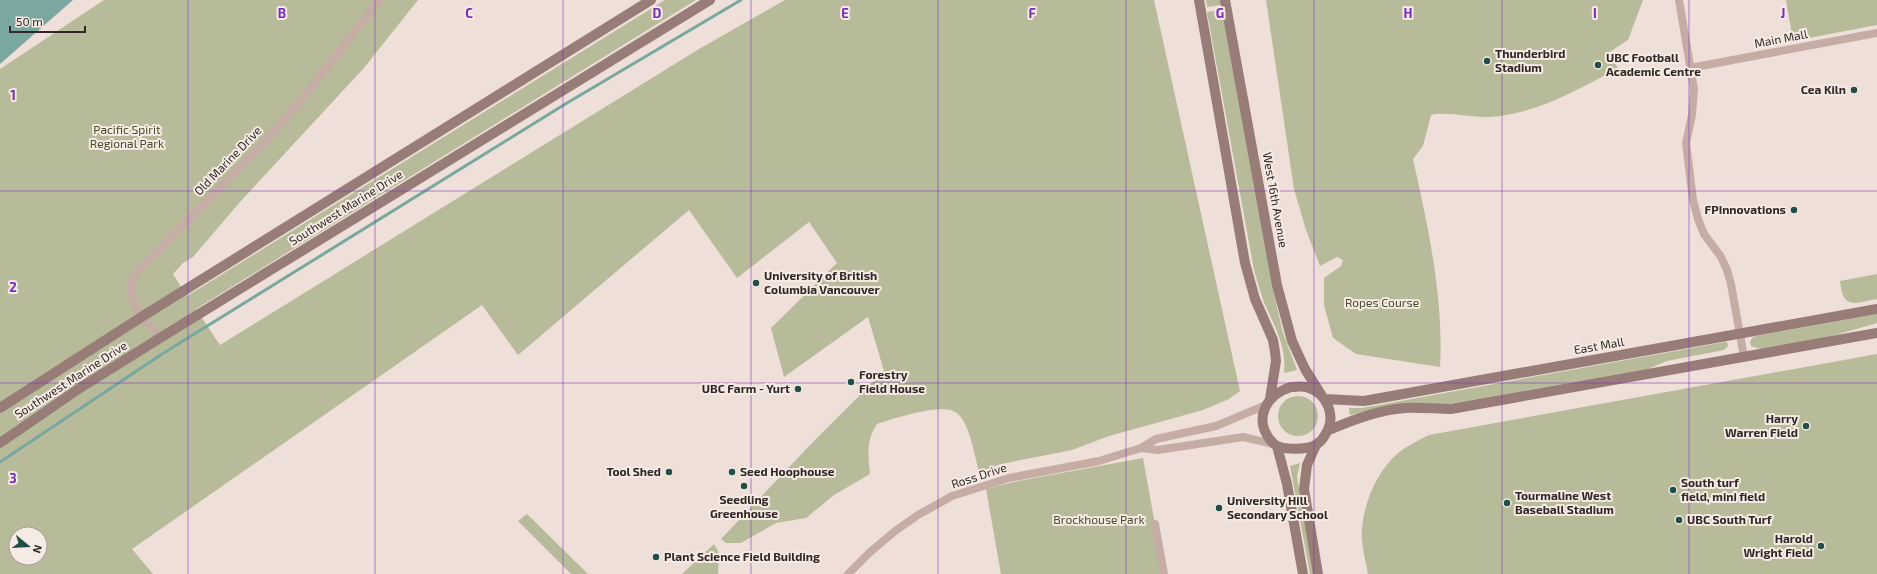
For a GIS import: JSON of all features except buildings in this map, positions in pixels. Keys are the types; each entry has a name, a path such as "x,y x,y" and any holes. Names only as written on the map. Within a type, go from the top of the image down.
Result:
{"main road":[{"name":"Southwest Marine Drive","path":"0,408 143,316 650,0"},
{"name":"Southwest Marine Drive","path":"0,443 80,388 160,338 710,0"},
{"path":"1199,0 1245,263 1255,299 1273,340 1276,352 1276,361 1268,402 1263,413 1263,424 1275,445 1287,484 1303,574"},
{"name":"West 16th Avenue","path":"1226,0 1277,285 1292,341 1305,370 1324,398"},
{"name":"East Mall","path":"1324,398 1364,401 1877,309"},
{"path":"1318,574 1304,489 1307,465 1316,445 1328,430 1351,420 1376,413 1405,408 1451,409 1877,333"},
{"path":"1268,402 1280,390 1291,387 1304,387 1324,398 1331,412 1328,430"},
{"path":"1275,445 1295,449 1316,445"}],"street":[{"name":"Old Marine Drive","path":"160,338 132,302 132,280 136,273 259,148 302,99 379,0"},
{"path":"1679,0 1694,101 1686,143 1693,200 1704,234 1727,270 1741,334 1744,357"},
{"name":"Main Mall","path":"1690,68 1877,33"},
{"name":"Ross Drive","path":"848,574 869,553 895,531 918,515 952,496 1009,478 1099,461 1141,448 1156,439 1216,426 1268,402"},
{"name":"Ross Drive","path":"1141,448 1158,450 1243,437 1275,445"},
{"path":"1155,524 1164,574"}],"green space":[{"name":"University of British Columbia Vancouver","path":"104,0 418,0 363,69 240,202 193,257 183,263 173,274 187,296 665,0 696,0 196,309 220,345 699,49 785,0 1154,0 1240,391 1229,399 1203,410 1109,436 1072,450 1001,464 979,472 969,433 958,414 951,410 942,409 919,412 895,418 877,424 873,430 869,442 870,474 834,495 806,518 776,523 741,543 726,543 721,539 810,445 884,371 868,317 784,377 771,328 837,263 809,222 737,278 689,210 518,355 482,305 132,549 153,574 0,574 0,69"},
{"path":"1206,0 1222,0 1222,5 1207,7"},
{"name":"Ropes Course","path":"1266,0 1643,0 1628,40 1608,53 1618,68 1573,92 1541,106 1525,111 1491,117 1443,114 1431,115 1423,146 1413,159 1434,263 1440,315 1440,367 1356,354 1333,338 1324,305 1324,278 1341,266 1343,260 1337,257 1320,266 1306,230 1294,189"},
{"path":"1786,0 1877,0 1877,25 1793,41"},
{"path":"1223,10 1277,307 1283,333 1297,370 1284,373 1281,344 1275,326 1263,300 1254,270 1207,12"},
{"path":"1877,274 1877,299 1856,303 1847,300 1844,297 1840,281"},
{"path":"1877,314 1877,323 1825,338 1761,349 1751,346 1750,342 1752,338 1756,336"},
{"path":"1727,342 1728,346 1724,350 1667,361 1648,369 1449,404 1376,409 1350,415 1349,408 1362,408"},
{"path":"1877,354 1877,574 1368,574 1362,544 1362,529 1366,505 1370,493 1382,471 1397,454 1413,443 1429,435"},
{"path":"1298,396 1306,398 1312,402 1316,408 1318,416 1316,424 1312,430 1306,434 1298,436 1290,434 1284,430 1280,424 1278,416 1280,408 1284,402 1290,398"},
{"name":"Brockhouse Park","path":"1143,458 1164,574 1001,574 986,489 1018,481"},
{"path":"1300,463 1297,476 1314,574 1310,574 1290,466"},
{"path":"527,514 588,574 571,574 518,521"},
{"path":"714,544 719,553 718,574 682,574"}],"water":[{"path":"0,0 73,0 0,64"}],"waterway":[{"path":"0,462 162,354 567,103 741,0"}],"place":[{"name":"Thunderbird Stadium","path":"1487,61"},
{"name":"UBC Football Academic Centre","path":"1598,65"},
{"name":"Cea Kiln","path":"1854,90"},
{"name":"FPInnovations","path":"1794,210"},
{"name":"University of British Columbia Vancouver","path":"756,283"},
{"name":"Forestry Field House","path":"851,382"},
{"name":"UBC Farm - Yurt","path":"798,389"},
{"name":"Harry Warren Field","path":"1806,426"},
{"name":"Tool Shed","path":"669,472"},
{"name":"Seed Hoophouse","path":"732,472"},
{"name":"Seedling Greenhouse","path":"744,486"},
{"name":"South turf field, mini field","path":"1673,490"},
{"name":"Tourmaline West Baseball Stadium","path":"1507,503"},
{"name":"University Hill Secondary School","path":"1219,508"},
{"name":"UBC South Turf","path":"1679,520"},
{"name":"Harold Wright Field","path":"1821,546"},
{"name":"Plant Science Field Building","path":"656,557"}],"park label":[{"name":"Pacific Spirit Regional Park","path":"127,137"}]}
